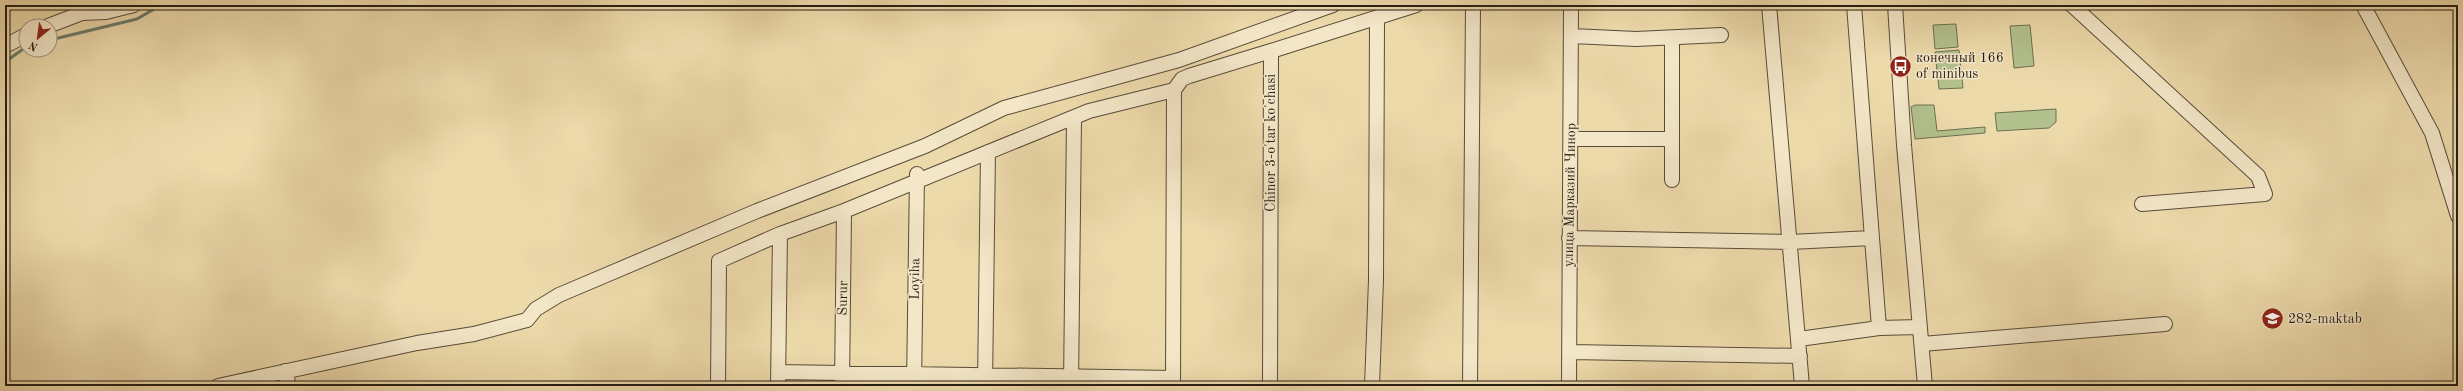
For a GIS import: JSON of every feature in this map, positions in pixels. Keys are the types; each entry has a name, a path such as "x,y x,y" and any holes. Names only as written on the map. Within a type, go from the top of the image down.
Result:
{"street":[{"path":"58,22 82,14 106,12 134,5"},
{"path":"218,386 417,343 474,334 527,320 536,309 559,295 757,210 925,146 1004,108 1179,60 1333,5"},
{"path":"778,372 842,379 1173,382 1174,90 1182,79 1189,76 1377,19 1416,5"},
{"path":"1470,386 1473,5"},
{"name":"улица Марказий Чинор","path":"1569,386 1571,5"},
{"path":"1769,5 1802,386"},
{"path":"1854,5 1879,328"},
{"path":"1895,5 1904,145 1925,386"},
{"path":"2072,5 2258,176 2265,194 2142,204"},
{"path":"2363,5 2432,133 2458,216"},
{"path":"1372,386 1376,280 1377,19"},
{"path":"1284,23 1289,46"},
{"path":"1572,36 1672,38 1721,35"},
{"path":"1672,38 1672,180"},
{"path":"5,46 18,39"},
{"name":"Chinor 3-o'tar ko'chasi","path":"1270,386 1272,51"},
{"path":"718,386 720,261 780,234 844,211 917,177 1074,119 1089,111 1174,90"},
{"path":"1071,381 1074,119"},
{"path":"1571,139 1672,139"},
{"path":"985,381 988,152"},
{"name":"Loyiha","path":"914,380 917,177"},
{"name":"Surur","path":"842,379 844,211"},
{"path":"778,386 780,234"},
{"path":"1569,238 1790,242 1872,238"},
{"path":"1922,344 2165,324"},
{"path":"1799,339 1879,328 1920,327"},
{"path":"1570,352 1800,356"},
{"path":"285,372 289,386"}],"green space":[{"path":"1956,24 1958,47 1935,49 1933,25"},
{"path":"2030,25 2034,66 2014,68 2010,26"},
{"path":"1959,50 1963,88 1939,89 1935,52"},
{"path":"1915,105 1934,105 1937,131 1985,127 1985,133 1915,139 1911,107"},
{"path":"2056,109 2056,122 2049,128 1997,131 1995,113"}],"waterway":[{"path":"69,11 74,5"},
{"path":"58,38 137,19 161,5"},
{"path":"5,62 18,53"}],"place":[{"name":"конечный 166 of minibus","path":"1900,66"},
{"name":"282-maktab","path":"2273,319"}]}
